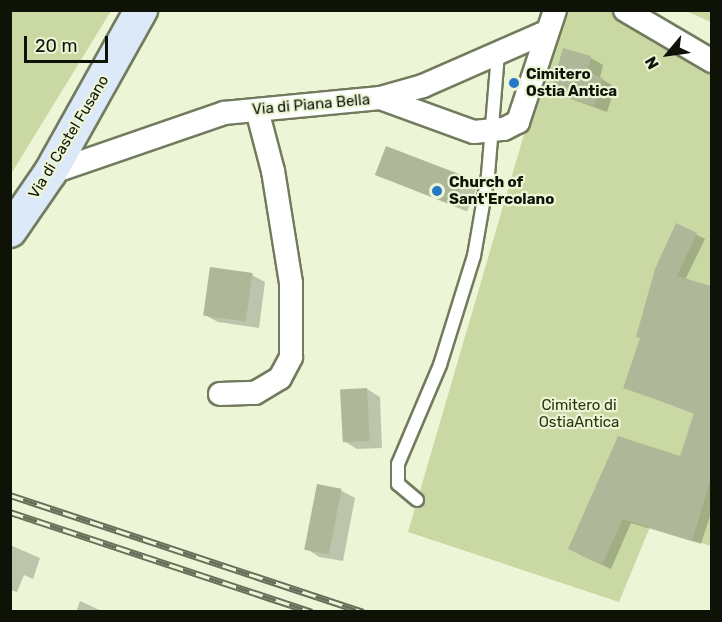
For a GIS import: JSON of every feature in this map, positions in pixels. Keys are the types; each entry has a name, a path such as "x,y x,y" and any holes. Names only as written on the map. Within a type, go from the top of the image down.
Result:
{"street":[{"name":"Via di Castel Fusano","path":"10,231 51,173 141,10"},
{"path":"518,122 544,33 555,10"},
{"path":"625,10 711,61"},
{"name":"Via di Piana Bella","path":"51,173 224,113 380,98 423,86 544,33"},
{"path":"380,98 474,132 489,133 518,122 534,102"},
{"path":"220,394 255,393 280,378 291,357 291,283 273,171 257,110"}],"lane":[{"path":"417,500 398,484 398,464 440,365 474,256 488,175 489,133 499,81 498,54"}],"green space":[{"path":"10,11 111,11 11,174"},
{"name":"Cimitero di OstiaAntica","path":"560,11 625,11 711,61 711,546 650,527 619,602 408,532"},
{"path":"686,11 711,11 711,22"}],"building":[{"path":"563,48 591,56 587,73 603,78 594,106 550,93"},
{"name":"Church of Sant'Ercolano","path":"386,146 465,176 454,205 375,175"},
{"path":"676,223 697,233 677,276 711,286 711,478 692,541 623,519 602,565 568,549 618,436 680,456 694,413 623,388 640,338 636,337 655,269"},
{"path":"210,267 253,273 246,322 203,316"},
{"path":"367,388 370,441 343,442 340,389"},
{"path":"317,484 342,489 329,555 304,550"}],"railway":[{"path":"10,495 363,612"},
{"path":"10,512 312,612"}],"place":[{"name":"Cimitero Ostia Antica","path":"514,83"},
{"name":"Church of Sant'Ercolano","path":"437,191"}]}
